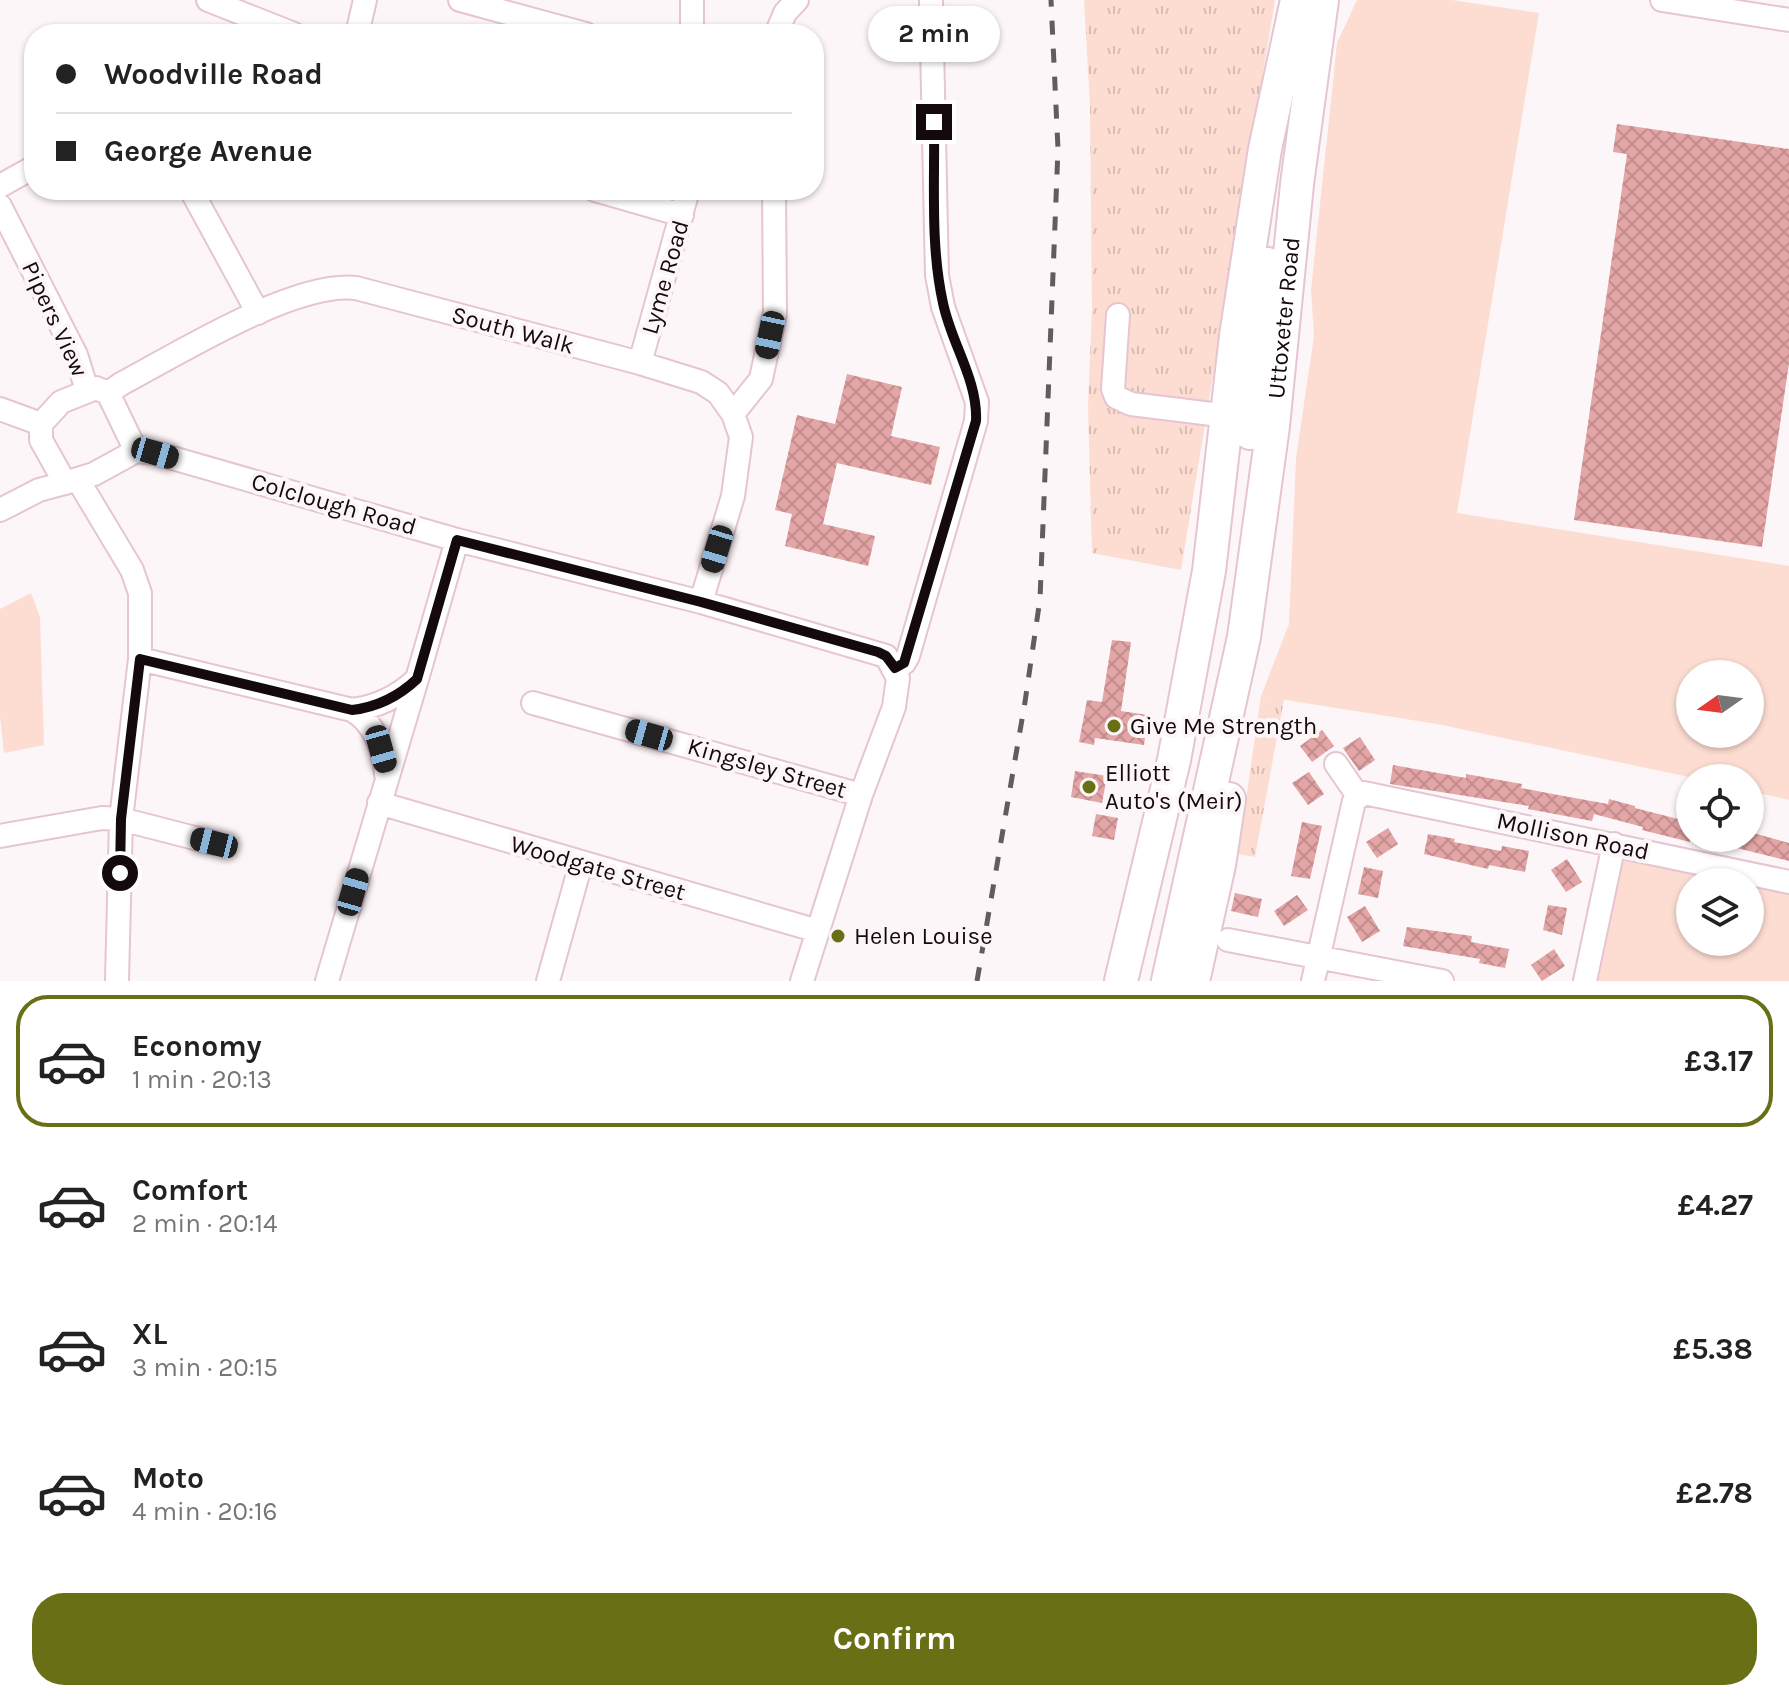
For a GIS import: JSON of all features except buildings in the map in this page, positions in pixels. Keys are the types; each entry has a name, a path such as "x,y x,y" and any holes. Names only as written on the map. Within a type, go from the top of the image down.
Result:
{"highway":[{"path":"1121,981 1183,715 1209,571 1236,336 1265,149 1312,7"},
{"path":"1143,981 1178,839 1223,628 1312,7"},
{"name":"Uttoxeter Road","path":"1185,980 1219,865 1232,782 1243,689 1244,637 1274,412 1312,7"}],"street":[{"path":"208,0 269,24"},
{"path":"359,24 365,0"},
{"path":"460,0 549,24"},
{"path":"692,0 692,24"},
{"path":"780,24 785,13 797,0"},
{"path":"802,981 861,795 894,707 898,678 895,668 904,663 908,656 976,421 977,402 943,307 937,275 931,0"},
{"path":"1662,0 1743,6 1789,20"},
{"path":"1769,0 1789,20"},
{"path":"0,186 24,173"},
{"path":"196,200 258,313"},
{"path":"630,200 682,215"},
{"name":"Lyme Road","path":"640,363 686,200"},
{"path":"701,602 733,496 741,437 733,414 761,379 775,313 774,200"},
{"name":"Pipers View","path":"0,206 76,355 136,451"},
{"name":"South Walk","path":"41,424 61,402 121,384 258,313 308,292 340,286 640,363 701,382 718,393 733,414"},
{"path":"1118,315 1113,389 1116,397 1131,404 1229,406"},
{"path":"0,409 41,424 41,440 132,570 140,593 140,659 121,819 117,981"},
{"path":"0,510 39,490 71,482 136,451"},
{"name":"Colclough Road","path":"136,451 155,453 457,540 701,602 878,652 886,656 895,668"},
{"path":"327,981 457,540"},
{"path":"140,659 352,710 362,716 377,737 387,780"},
{"path":"352,710 376,706 405,690 417,679"},
{"name":"Kingsley Street","path":"533,703 861,795"},
{"path":"1313,981 1354,801 1358,796 1336,764"},
{"name":"Mollison Road","path":"1358,796 1364,793 1789,882"},
{"name":"Woodgate Street","path":"379,803 818,931"},
{"path":"0,836 102,818 121,819 214,843"},
{"path":"1585,981 1614,844"},
{"path":"548,981 581,863"},
{"path":"1228,940 1442,981"}],"green space":[{"path":"1084,0 1275,0 1181,570 1092,553 1088,407 1092,310 1090,106"},
{"path":"1357,0 1452,0 1539,13 1457,513 1789,566 1789,800 1764,794 1764,764 1676,764 1676,774 1437,724 1261,696 1289,624 1296,458 1314,336 1311,290 1337,43"},
{"path":"31,593 40,617 44,745 4,753 0,717 0,609"},
{"path":"1261,696 1284,699 1255,857 1238,854"},
{"path":"1629,857 1684,868 1676,868 1676,956 1764,956 1764,884 1789,889 1789,981 1595,981 1618,868"}],"railway":[{"path":"977,981 1040,599 1058,149 1051,0"}],"place":[{"name":"Give Me Strength","path":"1114,726"},
{"name":"Elliott Auto's (Meir)","path":"1089,787"},
{"name":"Helen Louise","path":"838,936"}],"route":[{"path":"120,873 121,819 140,659 352,710 376,706 405,690 417,679 457,540 701,602 878,652 886,656 895,668 904,663 976,421 977,402 943,307 937,275 934,122"}]}
